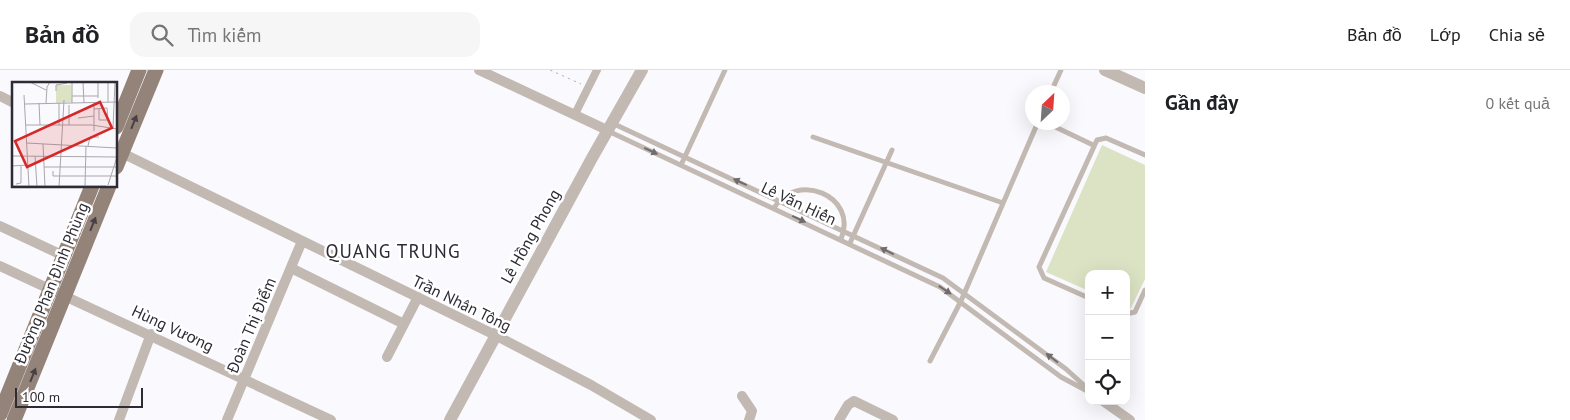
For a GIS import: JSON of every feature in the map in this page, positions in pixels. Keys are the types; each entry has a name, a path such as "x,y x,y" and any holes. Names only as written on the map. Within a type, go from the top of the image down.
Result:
{"main road":[{"path":"118,122 139,70"},
{"path":"118,163 156,70"},
{"name":"Đường Phan Đình Phùng","path":"14,420 58,291 64,256 91,188"},
{"name":"Đường Phan Đình Phùng","path":"0,414 4,395 58,291 108,188"}],"street":[{"name":"Lê Văn Hiến","path":"479,70 575,114 609,127"},
{"path":"575,114 597,70"},
{"name":"Lê Hồng Phong","path":"450,420 609,127 642,70"},
{"path":"1105,70 1119,72 1145,82"},
{"path":"1119,72 1145,88"},
{"path":"0,96 12,102"},
{"name":"Trần Nhân Tông","path":"122,153 495,335 591,385 651,420"},
{"path":"0,226 64,256"},
{"name":"Đoàn Thị Điểm","path":"227,420 302,241"},
{"name":"Hùng Vương","path":"0,266 151,334 332,420"},
{"path":"291,268 404,324"},
{"path":"387,357 418,297"},
{"path":"119,420 151,334"},
{"path":"742,396 752,411 749,420"},
{"path":"839,420 848,405 854,402 889,419"},
{"path":"1109,405 1130,420"}],"lane":[{"path":"681,165 725,70"},
{"path":"1054,85 1060,70"},
{"name":"Lê Văn Hiến","path":"609,127 684,157 844,230 943,278 1066,369 1085,387"},
{"name":"Lê Văn Hiến","path":"609,127 681,165 940,287 1061,377 1085,389"},
{"path":"930,361 961,301 1035,130"},
{"path":"1061,130 1093,145"},
{"path":"813,138 1004,203"},
{"path":"1085,296 1044,278 1039,267 1093,145 1100,138 1106,138 1145,155"},
{"path":"850,243 892,150"},
{"path":"774,208 779,200 797,192 814,189 823,192 838,204 844,230 841,239"},
{"path":"1130,313 1135,312 1145,290"}],"path":[{"path":"550,70 588,87"}],"green space":[{"path":"1102,145 1145,165 1145,279 1130,310 1130,270 1085,270 1085,289 1046,272"}],"district":[{"name":"QUANG TRUNG","path":"393,251"}]}
